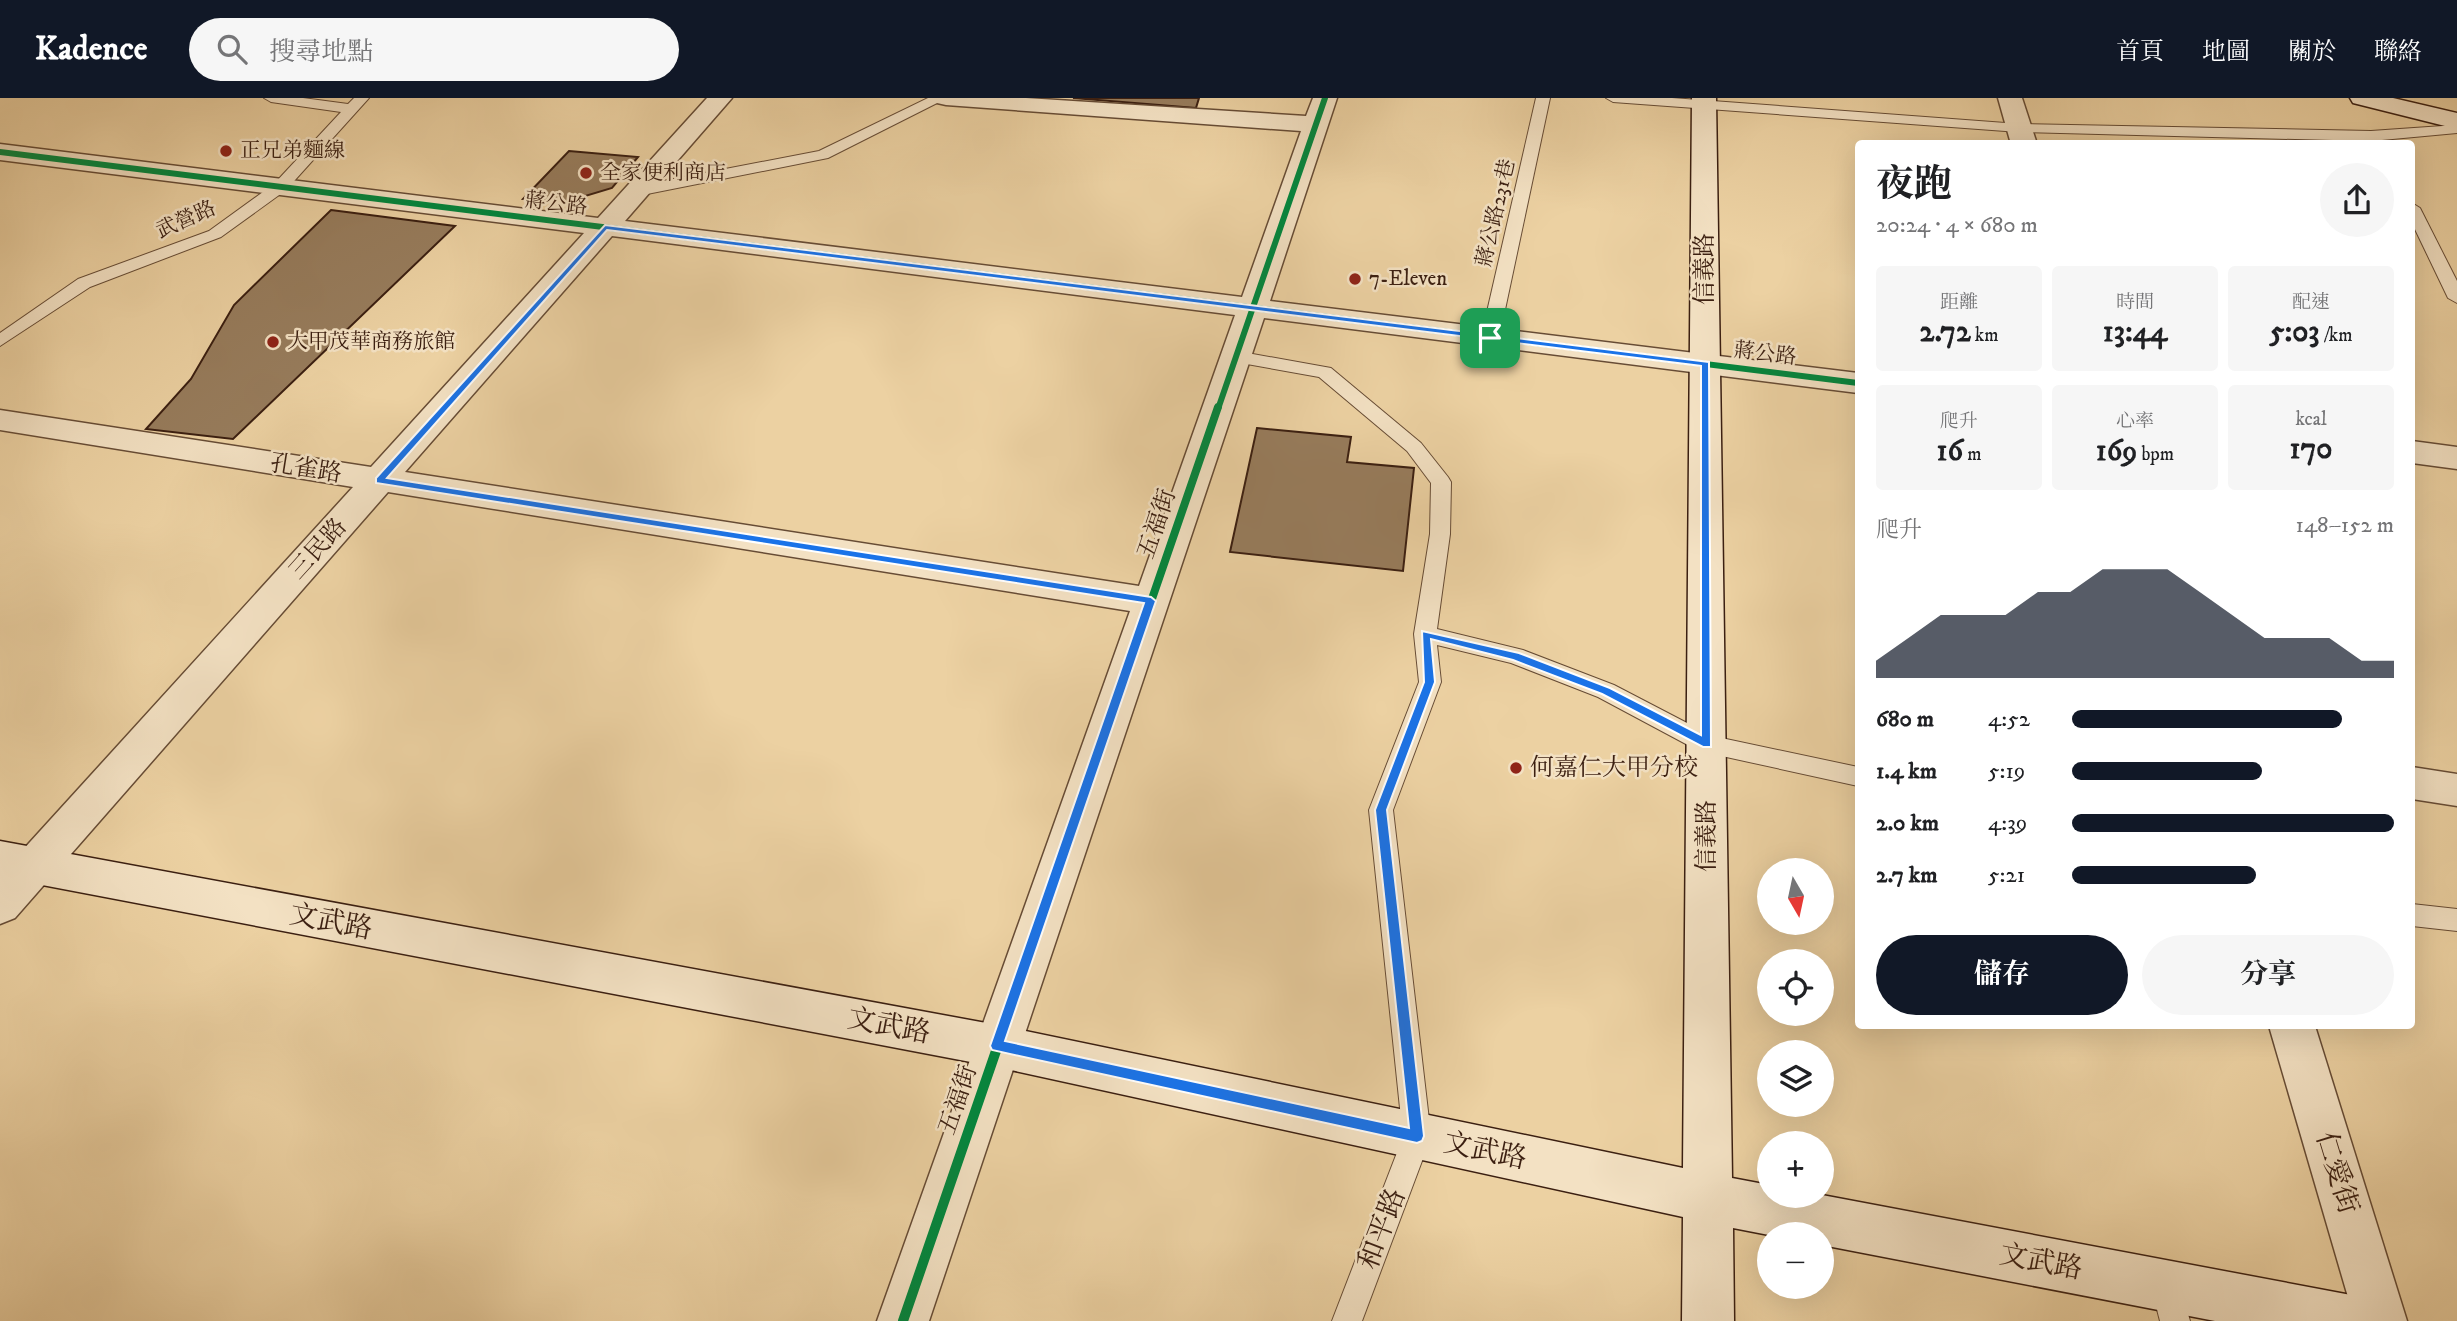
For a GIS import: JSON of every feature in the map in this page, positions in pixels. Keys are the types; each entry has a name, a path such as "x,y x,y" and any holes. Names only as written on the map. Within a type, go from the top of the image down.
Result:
{"street":[{"name":"三民路","path":"0,905 18,863 379,480 720,98"},
{"path":"946,98 1043,107 1321,111"},
{"path":"2010,98 2022,136"},
{"path":"2362,98 2457,121"},
{"name":"信義路","path":"1704,101 1708,1321"},
{"name":"五福街","path":"903,1321 1321,111"},
{"name":"蔣公路","path":"0,152 1855,383"},
{"name":"孔雀路","path":"0,420 1151,601"},
{"path":"2415,452 2457,458"},
{"path":"2415,783 2457,790"},
{"name":"文武路","path":"18,863 996,1046 1707,1198 2171,1304 2351,1321"},
{"name":"仁愛街","path":"2293,1029 2381,1321"}],"lane":[{"path":"271,98 356,103"},
{"path":"637,191 823,155 940,98"},
{"name":"蔣公路231巷","path":"1490,338 1543,98"},
{"path":"1613,98 1704,101 2022,136 2373,140 2457,129"},
{"name":"武營路","path":"0,341 84,283 215,234 280,187 356,103"},
{"path":"2415,214 2457,298"},
{"path":"1236,357 1325,372 1414,447 1441,482 1440,534 1425,634 1430,682 1381,810 1417,1136"},
{"path":"1425,634 1515,656 1606,691 1707,744 1855,775"},
{"path":"2415,915 2457,920"},
{"name":"和平路","path":"1347,1321 1417,1136"}],"building":[{"path":"1073,98 1199,98 1196,108"},
{"name":"全家便利商店","path":"569,151 638,157 612,188 562,203 523,199"},
{"name":"大甲茂華商務旅館","path":"331,210 455,226 233,439 146,429 191,379 234,305"},
{"path":"1257,428 1351,437 1347,462 1414,468 1403,571 1230,552"}],"cycle path":[{"path":"903,1321 1325,98"},
{"path":"0,152 1855,383"}],"place":[{"name":"正兄弟麵線","path":"226,151"},
{"name":"全家便利商店","path":"586,173"},
{"name":"7-Eleven","path":"1355,279"},
{"name":"大甲茂華商務旅館","path":"273,342"},
{"name":"何嘉仁大甲分校","path":"1516,768"}],"route":[{"path":"605,227 1490,338 1705,364 1707,744 1606,691 1515,656 1425,634 1430,682 1381,810 1417,1136 996,1046 1151,601 379,480 605,227"}]}
